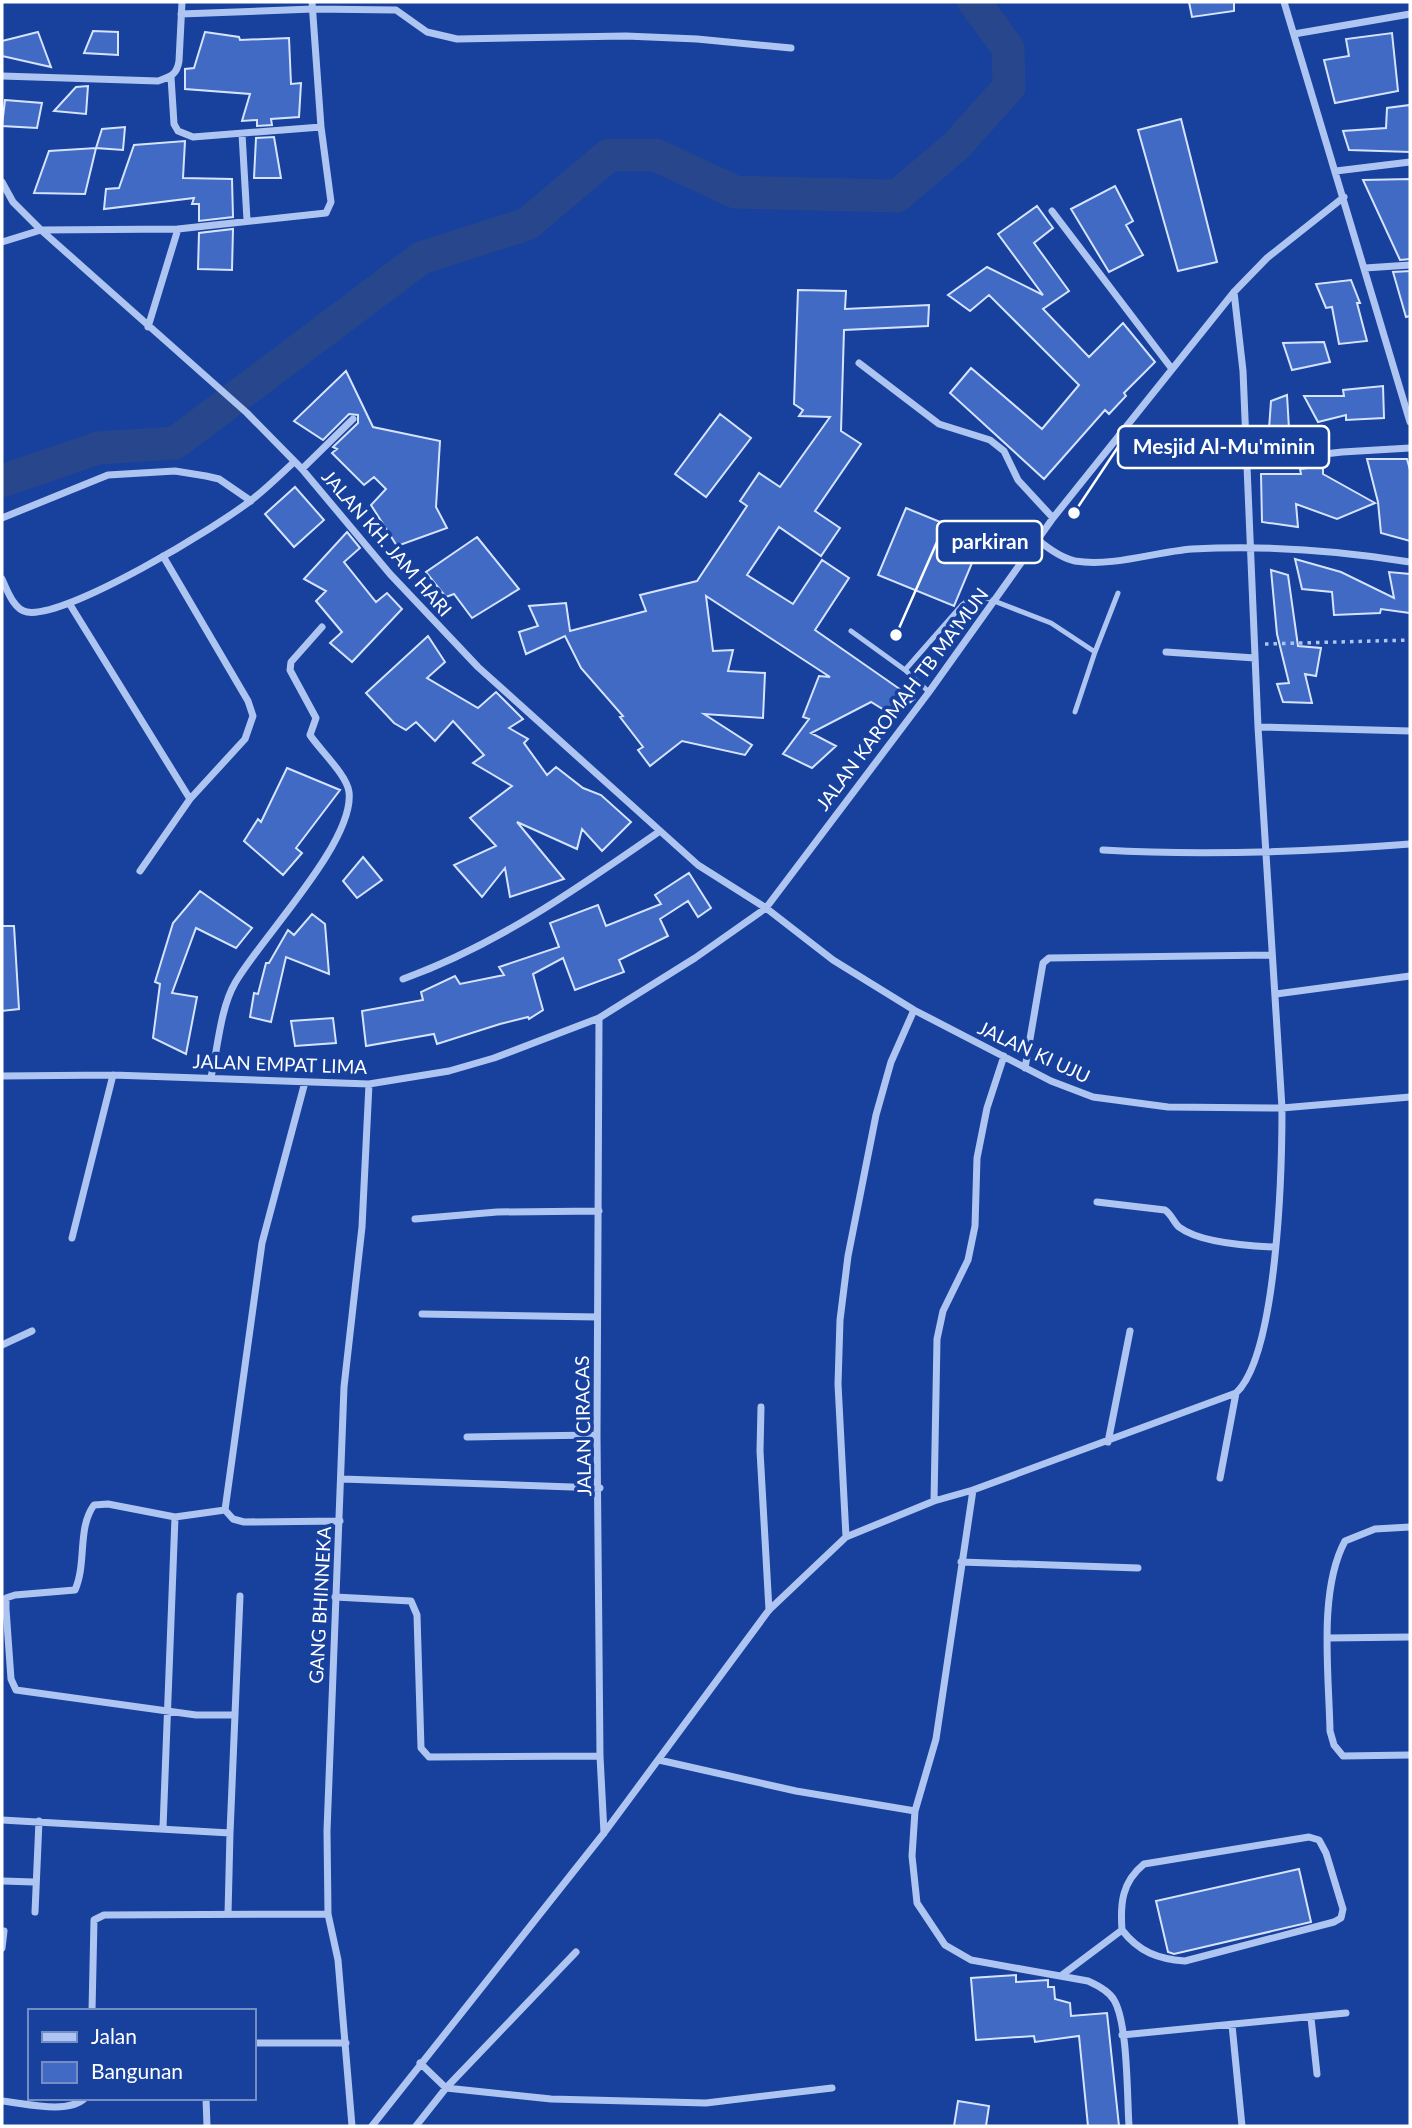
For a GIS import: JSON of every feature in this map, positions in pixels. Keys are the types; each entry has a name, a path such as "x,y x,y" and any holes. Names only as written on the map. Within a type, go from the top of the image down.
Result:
{"street":[{"path":"2,76 158,80 171,77 178,71 182,2"},
{"path":"1284,2 1410,422"},
{"path":"181,14 312,5 396,10 427,32 457,39 626,36 697,39 791,48"},
{"path":"2,242 41,230 178,229 247,220 303,218 326,213 331,202 321,127 312,5"},
{"path":"1294,34 1410,14"},
{"path":"171,77 172,115 177,131 193,137 321,127"},
{"path":"242,134 247,220"},
{"path":"1336,171 1410,162"},
{"name":"JALAN KH. JAM HARI","path":"2,181 13,202 41,230 247,413 302,469 390,574 453,642 698,865 766,908"},
{"name":"JALAN KAROMAH TB MA'MUN","path":"766,908 929,692 1053,518 1234,292 1267,258 1343,197"},
{"path":"1052,211 1172,369"},
{"path":"148,327 178,229"},
{"path":"1365,268 1410,265"},
{"path":"372,2126 604,1833 769,1610 846,1537 934,1501 973,1490 1108,1442 1236,1393 1250,1377 1257,1356 1274,1247 1282,1161 1282,1108 1276,994 1270,955 1253,644 1243,371 1234,292"},
{"path":"859,363 939,424 990,440 1004,451 1018,480 1053,518"},
{"path":"302,469 353,419"},
{"path":"1247,463 1342,452 1410,448"},
{"path":"2,579 18,607 25,612 49,611 69,603 163,556 251,501 294,462"},
{"path":"2,518 108,475 175,471 206,476 219,479 251,501"},
{"path":"1038,540 1062,556 1092,562 1169,551 1250,546 1347,552 1410,562"},
{"path":"140,871 190,799 245,739 253,716 248,701 163,556"},
{"path":"69,603 190,799"},
{"path":"211,1077 233,986 257,951 288,915 339,832 349,803 348,785 311,737 310,732 316,718 290,670 291,662 322,627"},
{"path":"1166,652 1255,659"},
{"path":"1258,727 1410,730"},
{"path":"403,979 446,963 484,944 582,887 660,831"},
{"path":"1103,850 1178,855 1265,854 1410,844"},
{"name":"JALAN EMPAT LIMA","path":"2,1076 113,1074 369,1084 449,1071 494,1058 599,1018 695,958 766,908"},
{"name":"JALAN KI UJU","path":"766,908 833,960 914,1010 1025,1068 1093,1097 1127,1104 1168,1107 1282,1108 1410,1097"},
{"path":"1025,1068 1043,963 1049,958 1270,955"},
{"path":"1276,994 1410,976"},
{"path":"846,1537 838,1384 840,1320 848,1256 891,1062 914,1010"},
{"name":"JALAN CIRACAS","path":"599,1018 597,1435 600,1488 600,1756 604,1833"},
{"path":"934,1501 937,1339 950,1293 968,1260 975,1226 977,1158 987,1108 1004,1056"},
{"path":"72,1238 113,1074"},
{"path":"306,1082 262,1243 225,1510 233,1519 244,1522 340,1521"},
{"name":"GANG BHINNEKA","path":"352,2126 338,1960 328,1914 327,1831 344,1387 362,1227 369,1084"},
{"path":"1097,1202 1165,1210 1177,1226 1192,1233 1230,1243 1274,1247"},
{"path":"415,1219 498,1212 599,1211"},
{"path":"422,1314 597,1317"},
{"path":"2,1345 32,1331"},
{"path":"1108,1442 1130,1331"},
{"path":"1220,1478 1236,1393"},
{"path":"761,1407 760,1451 769,1610"},
{"path":"467,1437 597,1435"},
{"path":"342,1479 600,1488"},
{"path":"973,1490 936,1739 915,1811 912,1856 917,1903 944,1945 971,1960 1062,1975 1100,1986 1114,2000 1122,2035 1129,2126"},
{"path":"225,1510 175,1517 108,1504 94,1505 86,1516 81,1577 75,1590 15,1595 6,1598 6,1609 11,1679 16,1690 166,1711 233,1715"},
{"path":"163,1828 175,1517"},
{"path":"1410,1527 1375,1529 1345,1541 1333,1570 1328,1638 1330,1731 1334,1745 1343,1756 1353,1758 1410,1755"},
{"path":"961,1562 1138,1568"},
{"path":"228,1914 233,1715 240,1596"},
{"path":"335,1597 411,1601 417,1615 421,1748 429,1757 600,1756"},
{"path":"1328,1638 1410,1637"},
{"path":"659,1760 796,1791 915,1811"},
{"path":"2,1820 230,1833"},
{"path":"34,1912 38,1821"},
{"path":"1299,1836 1319,1840 1326,1853 1343,1909 1334,1923 1185,1961 1153,1955 1131,1942 1122,1930 1121,1905 1126,1883 1144,1864 1299,1836"},
{"path":"3,1881 34,1882"},
{"path":"92,2009 94,1920 104,1916 328,1914"},
{"path":"1062,1975 1122,1930"},
{"path":"2,1948 4,1931"},
{"path":"416,2126 446,2088 576,1952"},
{"path":"1122,2035 1346,2013"},
{"path":"1311,2018 1317,2074"},
{"path":"1232,2025 1242,2126"},
{"path":"256,2043 346,2043"},
{"path":"420,2063 446,2088 494,2095 611,2103 706,2103 832,2088"},
{"path":"2,2101 66,2107 80,2104 83,2100"},
{"path":"206,2100 207,2126"}],"lane":[{"path":"1075,712 1118,593"},
{"path":"905,670 968,599 976,594 1051,623 1095,652"},
{"path":"851,631 905,670 929,692"}],"path":[{"path":"1253,644 1410,640"}],"building":[{"path":"1189,2 1234,2 1234,11 1192,17"},
{"path":"93,31 118,32 118,55 84,53"},
{"path":"38,32 51,67 2,56 2,41"},
{"path":"205,32 239,37 240,40 289,38 291,84 301,83 299,117 271,119 272,125 257,126 257,120 242,121 250,94 185,89 185,69 194,68"},
{"path":"1392,33 1398,91 1335,103 1324,60 1349,56 1346,39"},
{"path":"88,86 86,114 54,111 76,87"},
{"path":"5,100 42,103 37,128 2,126"},
{"path":"1410,105 1410,152 1349,150 1343,131 1386,128 1387,108"},
{"path":"1181,119 1217,262 1178,271 1138,130"},
{"path":"125,127 123,150 96,148 102,129"},
{"path":"274,137 281,178 254,178 256,138"},
{"path":"185,141 183,178 232,179 233,217 199,221 199,204 192,204 194,198 104,209 106,189 119,188 134,145"},
{"path":"96,148 85,194 34,193 49,151"},
{"path":"1410,179 1410,259 1400,260 1363,180"},
{"path":"1115,186 1133,221 1126,225 1143,255 1109,272 1071,209"},
{"path":"1037,206 1053,228 1034,243 1069,291 1043,309 1089,357 1123,323 1155,362 1124,393 1126,396 1109,414 1105,410 1044,479 950,393 971,368 1042,429 1079,385 989,295 970,311 948,295 987,267 1043,295 998,234"},
{"path":"233,229 232,270 198,269 199,233"},
{"path":"1410,271 1410,316 1406,317 1393,272"},
{"path":"1351,280 1360,303 1357,303 1367,341 1339,344 1332,307 1326,308 1316,284"},
{"path":"798,290 846,291 845,309 929,305 928,326 844,330 841,431 861,444 815,511 840,528 821,556 779,527 747,575 793,604 822,560 849,578 815,630 914,699 894,716 871,702 811,733 836,746 812,768 783,754 809,719 803,717 819,676 830,677 706,596 713,651 733,650 728,671 765,673 763,718 704,714 752,745 745,755 682,741 650,766 638,750 643,747 620,717 623,716 581,668 565,636 526,654 519,632 538,626 529,606 566,603 570,631 646,611 640,595 697,581 747,506 740,501 759,473 780,487 830,417 799,416 803,410 794,404"},
{"path":"1324,342 1330,362 1292,370 1283,343"},
{"path":"346,371 373,427 440,441 436,507 447,528 397,546 371,505 386,489 374,477 364,485 332,453 337,449 333,447 358,423 358,415 349,414 323,440 294,421"},
{"path":"1383,386 1384,418 1346,420 1346,415 1318,422 1304,396 1344,396 1343,390"},
{"path":"1287,395 1289,429 1269,429 1271,401"},
{"path":"720,414 751,438 706,497 675,474"},
{"path":"1367,459 1407,459 1410,470 1410,541 1381,533 1378,502"},
{"path":"1323,466 1323,474 1375,503 1337,519 1296,504 1298,527 1262,522 1261,474 1301,474 1300,469"},
{"path":"295,487 324,520 294,547 265,514"},
{"path":"906,508 982,539 954,606 878,575"},
{"path":"347,532 360,548 344,562 376,602 387,593 402,609 352,662 330,643 342,632 316,601 326,591 304,579"},
{"path":"477,537 519,589 472,618 454,594 446,597 426,572"},
{"path":"1295,559 1341,572 1394,598 1389,572 1410,574 1410,613 1381,609 1380,613 1334,615 1332,592 1302,589"},
{"path":"1271,570 1288,575 1298,646 1321,648 1316,676 1305,674 1312,703 1283,702 1277,684 1289,683 1277,634"},
{"path":"428,636 445,662 427,678 478,708 496,692 523,719 509,728 528,739 524,743 547,775 556,767 583,788 601,795 631,822 602,851 582,829 577,849 517,822 564,879 510,897 505,868 482,897 454,865 496,846 470,818 512,786 473,763 484,755 453,721 435,741 416,722 406,730 394,723 366,693"},
{"path":"287,768 340,790 296,848 302,853 283,875 244,841 258,819 261,822"},
{"path":"363,857 382,880 357,898 343,881"},
{"path":"689,873 711,908 698,917 688,901 660,919 668,936 619,960 624,972 575,990 563,958 533,974 543,1010 529,1019 528,1017 500,1024 437,1044 434,1034 366,1046 362,1011 423,1000 421,992 455,976 460,984 504,975 499,967 559,947 550,923 598,905 606,926 661,904 655,895"},
{"path":"200,891 252,928 236,948 196,928 172,993 197,997 186,1054 153,1038 160,984 155,982 173,923"},
{"path":"312,914 325,924 329,974 286,957 271,1022 250,1017 254,993 258,994 266,963 269,963 288,930 294,935"},
{"path":"2,926 14,926 19,1009 2,1011"},
{"path":"333,1018 336,1043 295,1046 291,1021"},
{"path":"1299,1869 1311,1922 1174,1954 1168,1952 1156,1901"},
{"path":"1016,1975 1016,1982 1048,1980 1048,1987 1054,1987 1055,1999 1070,2003 1071,2016 1107,2013 1119,2126 1088,2126 1079,2036 1035,2042 1034,2036 976,2040 971,1978"},
{"path":"958,2101 989,2106 986,2126 954,2126"}],"waterway":[{"path":"2,481 98,448 175,443 421,258 527,224 609,155 656,155 735,192 897,196 956,146 1009,87 1008,48 974,2"}],"place":[{"name":"Mesjid Al-Mu'minin","path":"1074,513"},
{"name":"parkiran","path":"896,635"}]}
